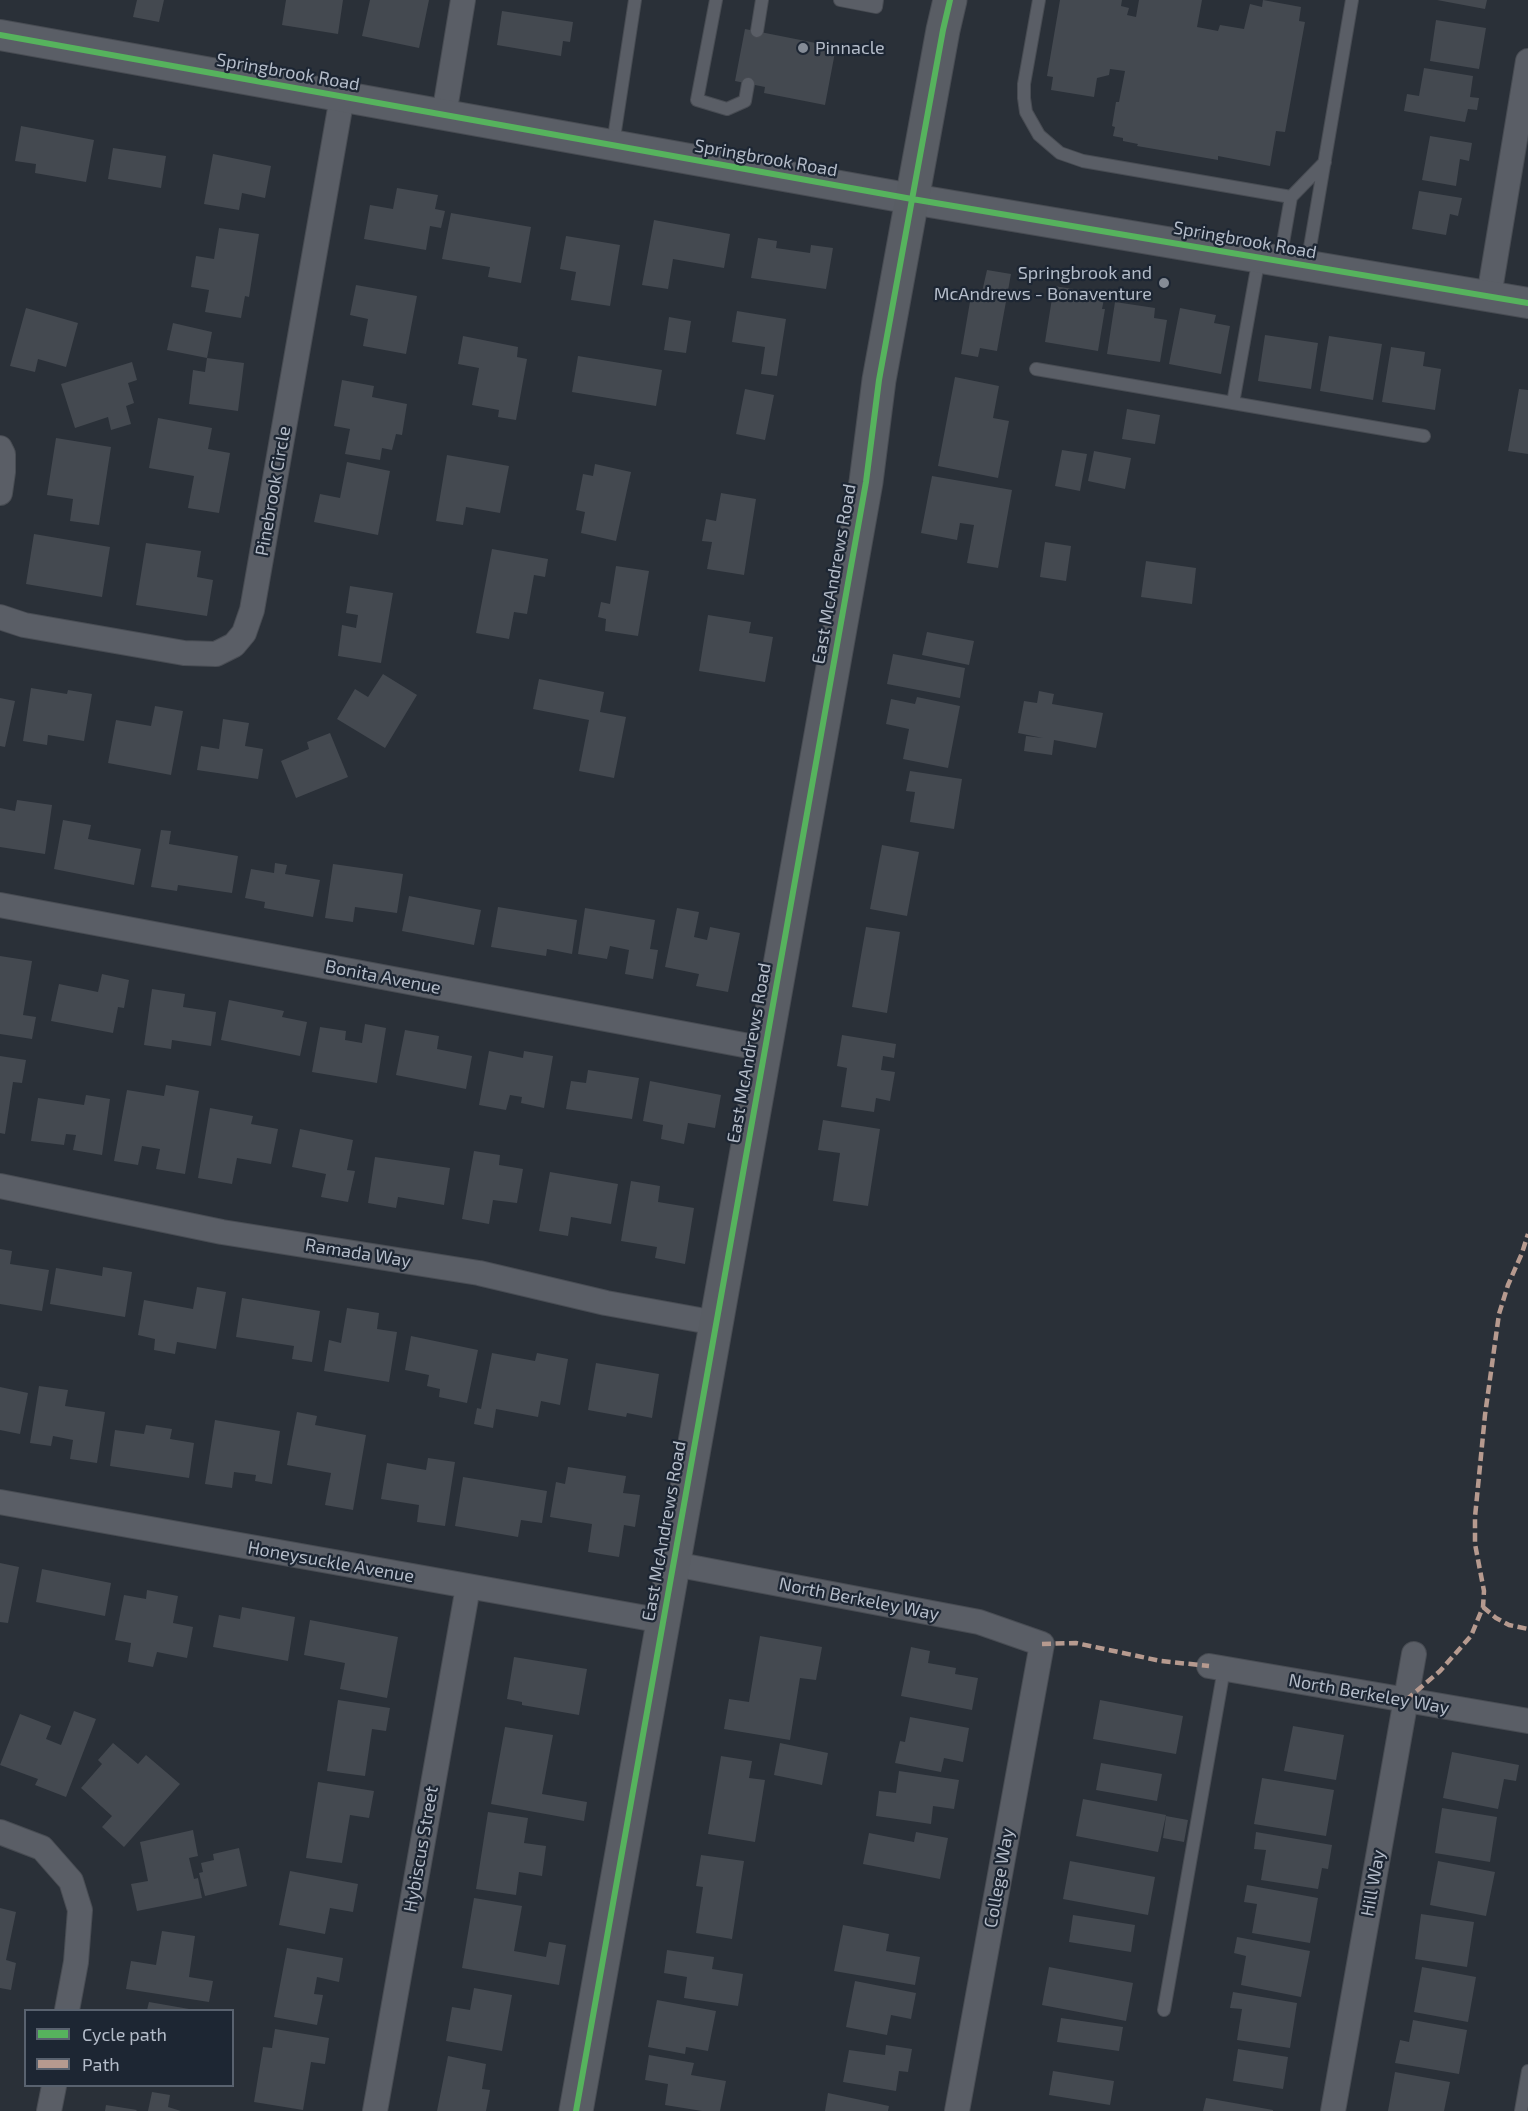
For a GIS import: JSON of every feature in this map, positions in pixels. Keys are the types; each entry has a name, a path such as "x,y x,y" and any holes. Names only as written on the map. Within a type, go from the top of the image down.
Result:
{"main road":[{"name":"East McAndrews Road","path":"576,2111 866,482 879,380 950,0"}],"street":[{"path":"444,115 463,0"},
{"name":"Springbrook Road","path":"0,35 912,199 1528,303"},
{"path":"1489,296 1528,60"},
{"name":"Pinebrook Circle","path":"0,617 24,625 184,653 216,654 234,645 244,633 252,610 342,97"},
{"path":"0,448 3,454 0,493"},
{"name":"Bonita Avenue","path":"0,905 765,1049"},
{"name":"Ramada Way","path":"0,1186 222,1232 405,1259 478,1273 606,1303 716,1323"},
{"name":"Honeysuckle Avenue","path":"0,1502 663,1621"},
{"name":"North Berkeley Way","path":"674,1564 979,1622 1042,1644"},
{"name":"Hybiscus Street","path":"375,2111 468,1587"},
{"name":"College Way","path":"957,2111 1042,1644"},
{"name":"Hill Way","path":"1333,2111 1414,1654"},
{"name":"North Berkeley Way","path":"1217,1668 1528,1721"},
{"path":"0,1832 42,1848 71,1881 80,1910 76,1962 67,2009"},
{"path":"50,2111 54,2087"}],"lane":[{"path":"613,146 635,0"},
{"path":"716,0 697,100 727,109 745,101 748,84"},
{"path":"757,32 762,0"},
{"path":"840,0 876,7 877,0"},
{"path":"1039,0 1024,84 1024,98 1026,112 1032,124 1049,146 1083,161 1291,197"},
{"path":"1233,403 1282,261 1325,162 1352,0"},
{"path":"1282,261 1291,197 1325,162"},
{"path":"1036,369 1424,436"},
{"path":"1164,2010 1217,1668"},
{"path":"1521,2111 1528,2071"}],"building":[{"path":"137,0 164,0 159,22 133,17"},
{"path":"286,0 343,0 338,34 282,25"},
{"path":"370,0 429,0 419,48 362,36"},
{"path":"1060,0 1122,0 1121,6 1129,8 1127,15 1136,17 1139,0 1202,0 1197,27 1218,31 1220,25 1244,29 1250,4 1262,7 1263,0 1301,7 1299,21 1305,22 1285,132 1276,131 1270,166 1218,156 1218,160 1137,146 1138,144 1113,136 1115,127 1112,126 1116,102 1119,102 1125,71 1110,69 1109,75 1097,78 1094,97 1051,90 1053,77 1047,76"},
{"path":"1437,0 1487,0 1485,9"},
{"path":"502,11 573,22 570,42 563,41 561,56 497,45"},
{"path":"1436,20 1486,28 1479,69 1430,61"},
{"path":"745,29 836,47 825,105 764,93 765,87 735,81"},
{"path":"1424,68 1473,76 1470,97 1479,98 1477,110 1468,109 1465,122 1404,111 1407,94 1419,96"},
{"path":"21,126 94,140 86,182 35,173 36,164 15,161"},
{"path":"1430,136 1472,143 1469,161 1460,159 1456,186 1422,180"},
{"path":"113,148 166,156 161,188 108,179"},
{"path":"213,154 271,166 265,198 242,193 239,210 204,204"},
{"path":"397,188 438,195 435,209 445,211 441,228 430,226 426,250 364,239 370,205 393,209"},
{"path":"1419,191 1462,198 1458,216 1450,214 1446,235 1412,229"},
{"path":"451,213 531,227 521,283 488,277 490,267 442,259"},
{"path":"654,220 730,234 724,268 673,259 668,289 642,285"},
{"path":"219,228 259,234 249,297 245,296 241,318 205,312 209,290 191,287 196,256 214,259"},
{"path":"566,236 620,245 610,306 571,300 576,272 560,269"},
{"path":"758,238 777,241 776,248 810,253 811,245 833,248 826,289 751,278"},
{"path":"987,270 1011,274 997,351 980,348 978,357 961,354 972,290 982,292"},
{"path":"356,285 417,296 406,354 363,346 368,319 350,315"},
{"path":"1054,286 1105,294 1102,309 1105,309 1098,351 1045,342"},
{"path":"1115,302 1155,308 1154,318 1167,320 1160,362 1107,354"},
{"path":"26,308 78,323 66,367 38,359 35,372 10,366"},
{"path":"1180,308 1216,315 1214,323 1230,326 1221,374 1169,364"},
{"path":"737,311 786,319 777,376 761,374 765,347 732,342"},
{"path":"669,317 691,321 686,353 664,350"},
{"path":"173,323 212,332 207,358 167,350"},
{"path":"1265,335 1318,343 1311,389 1258,381"},
{"path":"463,336 518,347 517,357 527,359 516,420 498,417 499,410 472,405 479,368 458,364"},
{"path":"1329,336 1382,344 1373,400 1320,391"},
{"path":"1391,347 1425,352 1423,366 1441,369 1435,410 1382,402"},
{"path":"578,356 662,370 656,406 572,392"},
{"path":"207,358 244,363 238,411 189,404 193,370 205,372"},
{"path":"132,362 137,380 128,383 134,403 126,406 131,424 111,430 108,417 75,428 61,384"},
{"path":"955,377 999,386 993,418 1009,421 998,478 938,466"},
{"path":"342,380 374,386 372,397 407,404 402,435 396,434 392,450 382,448 380,460 345,454 350,429 334,426"},
{"path":"745,389 774,395 765,440 736,434"},
{"path":"1519,389 1528,390 1528,454 1508,451"},
{"path":"1127,409 1160,415 1155,444 1122,439"},
{"path":"158,418 212,428 208,449 230,453 219,513 188,508 194,476 149,468"},
{"path":"56,438 111,447 99,525 70,521 73,499 47,495"},
{"path":"1062,450 1087,454 1080,491 1055,486"},
{"path":"1094,451 1131,458 1125,489 1088,481"},
{"path":"447,455 509,466 500,513 466,507 463,525 436,521"},
{"path":"347,462 390,471 378,535 314,522 320,494 340,498"},
{"path":"595,464 631,472 616,541 581,533 585,512 576,510 583,474 593,476"},
{"path":"932,476 1012,490 998,568 967,563 974,525 960,523 957,540 921,533"},
{"path":"721,493 756,499 744,575 707,569 712,542 702,541 706,519 716,521"},
{"path":"34,534 110,547 102,597 26,584"},
{"path":"1045,542 1071,546 1066,581 1040,577"},
{"path":"146,543 201,551 197,577 213,580 207,616 136,605"},
{"path":"492,549 548,559 545,577 534,575 527,614 514,612 509,639 476,633"},
{"path":"1146,561 1196,568 1192,604 1141,597"},
{"path":"616,566 649,571 638,636 605,631 606,619 598,617 601,602 610,604"},
{"path":"350,586 393,593 381,663 338,656 342,625 356,628 358,615 346,613"},
{"path":"708,615 751,622 749,633 773,637 765,682 699,671"},
{"path":"927,632 974,641 969,665 922,655"},
{"path":"893,654 965,668 960,698 887,684"},
{"path":"383,674 417,695 385,748 337,719 355,689 368,697"},
{"path":"539,679 604,692 600,712 626,717 614,778 579,771 589,720 533,709"},
{"path":"31,688 67,694 68,690 92,694 84,741 48,735 47,745 23,741"},
{"path":"1039,691 1054,694 1052,704 1103,713 1096,748 1054,740 1052,755 1024,751 1026,736 1043,738 1018,733 1024,701 1037,703"},
{"path":"917,697 960,706 948,768 903,759 909,729 886,724 891,699 915,704"},
{"path":"0,698 15,701 5,747 0,746"},
{"path":"155,706 183,711 171,775 108,763 116,720 151,726"},
{"path":"223,719 249,723 245,746 263,749 258,779 197,770 201,746 219,749"},
{"path":"330,733 348,777 296,798 281,761 309,749 307,742"},
{"path":"910,771 962,779 954,829 910,822 915,792 906,791"},
{"path":"17,800 52,805 45,854 0,847 0,808 15,811"},
{"path":"63,820 91,825 88,839 141,849 134,885 54,869"},
{"path":"161,830 171,831 169,844 238,856 232,893 178,885 177,891 151,887"},
{"path":"882,845 919,852 907,916 870,909"},
{"path":"275,863 287,865 285,874 320,880 313,917 264,908 265,902 245,898 251,869 274,873"},
{"path":"333,864 403,874 397,913 355,907 353,922 325,918"},
{"path":"409,896 481,910 474,945 402,931"},
{"path":"498,907 577,920 572,954 547,949 546,956 491,947"},
{"path":"585,908 655,920 650,949 658,950 653,979 625,974 629,950 610,946 607,959 578,954"},
{"path":"677,908 699,912 694,937 707,940 710,927 740,933 728,992 696,986 699,974 665,967"},
{"path":"866,927 900,932 887,1013 852,1007"},
{"path":"0,956 32,961 23,1015 36,1017 32,1039 0,1034"},
{"path":"102,974 129,980 124,1008 118,1007 113,1033 51,1021 59,984 98,992"},
{"path":"152,989 185,994 183,1007 216,1012 211,1046 172,1040 171,1049 144,1045"},
{"path":"229,1000 284,1011 282,1017 307,1022 300,1056 221,1040"},
{"path":"365,1024 386,1028 377,1083 312,1072 320,1027 346,1031 345,1040 362,1043"},
{"path":"405,1030 439,1036 437,1049 472,1056 466,1089 396,1075"},
{"path":"842,1035 896,1044 894,1058 883,1056 881,1070 895,1072 890,1101 876,1098 874,1112 841,1107 847,1068 837,1066"},
{"path":"489,1051 523,1058 524,1051 553,1056 544,1108 521,1103 522,1097 510,1095 506,1110 479,1105"},
{"path":"0,1056 26,1060 22,1083 13,1082 5,1134 0,1133"},
{"path":"588,1070 639,1078 632,1119 566,1109 571,1081 586,1083"},
{"path":"650,1081 721,1095 715,1128 688,1123 684,1144 661,1139 663,1125 643,1121"},
{"path":"166,1085 199,1091 185,1174 156,1169 160,1149 142,1146 138,1165 114,1161 127,1090 164,1096"},
{"path":"86,1095 110,1099 102,1155 73,1150 76,1135 66,1134 64,1145 31,1141 38,1098 84,1105"},
{"path":"210,1108 253,1116 251,1124 278,1129 271,1164 237,1158 232,1184 198,1178"},
{"path":"823,1120 880,1129 868,1206 833,1201 840,1153 818,1150"},
{"path":"300,1129 353,1140 347,1170 355,1171 348,1202 321,1197 326,1174 292,1167"},
{"path":"474,1151 500,1155 499,1165 523,1169 517,1203 493,1200 489,1224 462,1219"},
{"path":"375,1157 450,1168 444,1205 398,1197 396,1208 368,1203"},
{"path":"550,1172 618,1184 611,1224 571,1217 568,1236 539,1231"},
{"path":"631,1181 660,1186 658,1202 694,1208 685,1264 655,1258 657,1247 621,1241"},
{"path":"0,1249 12,1251 10,1264 49,1270 42,1311 0,1304"},
{"path":"103,1267 132,1272 125,1317 50,1304 56,1268 102,1276"},
{"path":"197,1287 226,1292 216,1349 177,1342 175,1354 154,1350 155,1339 138,1335 144,1300 193,1309"},
{"path":"242,1298 320,1311 312,1362 292,1359 294,1346 236,1337"},
{"path":"347,1308 379,1313 377,1329 397,1332 389,1382 324,1371 329,1340 341,1343"},
{"path":"411,1336 478,1350 467,1403 439,1397 440,1389 427,1386 429,1375 405,1370"},
{"path":"492,1353 535,1361 537,1353 568,1359 560,1405 541,1401 538,1417 496,1409 493,1428 474,1424 477,1408 481,1409"},
{"path":"596,1363 659,1374 652,1418 627,1413 626,1417 588,1410"},
{"path":"39,1386 68,1390 65,1406 105,1412 97,1463 70,1459 73,1440 53,1436 51,1446 30,1443"},
{"path":"0,1387 28,1393 20,1434 0,1430"},
{"path":"297,1412 317,1416 315,1425 366,1435 353,1510 325,1505 331,1473 287,1465"},
{"path":"215,1420 280,1431 272,1484 255,1481 256,1475 234,1472 232,1488 205,1484"},
{"path":"146,1425 172,1429 170,1439 194,1443 189,1478 110,1466 115,1430 144,1434"},
{"path":"428,1458 455,1462 445,1526 417,1522 419,1505 381,1499 387,1463 426,1470"},
{"path":"568,1467 626,1476 623,1493 640,1495 635,1527 624,1525 619,1557 588,1552 592,1524 550,1517 556,1482 565,1484"},
{"path":"463,1477 547,1491 542,1523 521,1520 518,1537 455,1526"},
{"path":"0,1563 19,1567 8,1623 0,1622"},
{"path":"42,1569 111,1583 105,1616 36,1602"},
{"path":"147,1590 178,1596 173,1623 193,1627 187,1658 157,1652 153,1667 128,1662 131,1643 115,1640 124,1595 146,1599"},
{"path":"242,1607 295,1617 288,1661 213,1647 219,1615 240,1619"},
{"path":"310,1620 398,1637 387,1698 340,1689 345,1663 304,1655"},
{"path":"760,1636 822,1647 816,1680 800,1678 790,1740 724,1729 729,1699 749,1702"},
{"path":"911,1647 930,1651 928,1663 956,1668 955,1674 978,1678 972,1710 901,1696"},
{"path":"514,1657 587,1669 579,1715 522,1705 522,1702 507,1699"},
{"path":"338,1700 390,1708 386,1731 372,1729 365,1776 327,1771"},
{"path":"1100,1700 1183,1716 1176,1754 1093,1739"},
{"path":"74,1711 96,1719 66,1797 35,1785 38,1779 0,1765 20,1714 51,1726 46,1739 61,1745"},
{"path":"910,1717 969,1728 963,1762 944,1758 941,1772 895,1763 900,1741 905,1742"},
{"path":"1293,1726 1344,1735 1336,1780 1284,1771"},
{"path":"505,1727 553,1735 542,1794 587,1802 584,1821 491,1804"},
{"path":"113,1743 138,1764 146,1755 180,1784 124,1847 102,1827 112,1816 81,1788 102,1764 98,1760"},
{"path":"780,1743 828,1753 822,1785 774,1775"},
{"path":"1452,1752 1519,1765 1516,1781 1504,1779 1498,1809 1443,1798"},
{"path":"721,1756 752,1761 749,1778 765,1780 755,1842 708,1834"},
{"path":"1101,1763 1162,1774 1157,1801 1096,1790"},
{"path":"899,1771 959,1780 954,1809 933,1806 931,1824 876,1816 879,1791 896,1793"},
{"path":"1262,1778 1334,1790 1326,1836 1254,1824"},
{"path":"318,1782 374,1791 369,1818 350,1815 342,1863 306,1858"},
{"path":"1083,1799 1166,1815 1158,1852 1076,1836"},
{"path":"1442,1808 1497,1817 1490,1862 1435,1853"},
{"path":"488,1812 528,1818 524,1843 546,1846 542,1876 519,1872 516,1895 476,1889"},
{"path":"1166,1816 1188,1820 1184,1842 1163,1838"},
{"path":"193,1830 198,1856 189,1858 194,1879 198,1878 202,1898 137,1911 131,1884 148,1881 140,1842"},
{"path":"916,1832 948,1838 940,1879 863,1864 869,1833 914,1842"},
{"path":"1256,1832 1332,1845 1328,1869 1322,1868 1318,1889 1261,1880 1266,1850 1254,1849"},
{"path":"239,1848 247,1886 205,1896 199,1873 203,1872 201,1863 214,1860 213,1854"},
{"path":"701,1855 744,1861 732,1939 696,1933 703,1887 696,1886"},
{"path":"1070,1861 1155,1877 1148,1915 1063,1899"},
{"path":"1438,1861 1495,1872 1486,1916 1430,1905"},
{"path":"290,1871 358,1884 353,1912 330,1908 325,1934 279,1925"},
{"path":"1247,1885 1318,1898 1310,1943 1252,1933 1257,1904 1244,1902"},
{"path":"474,1898 522,1906 514,1951 546,1957 549,1942 566,1945 559,1985 462,1968"},
{"path":"0,1908 16,1912 6,1960 16,1963 11,1990 0,1988"},
{"path":"1421,1914 1474,1922 1467,1967 1415,1959"},
{"path":"1073,1915 1135,1925 1131,1952 1069,1942"},
{"path":"843,1925 889,1934 886,1951 920,1957 915,1985 834,1971"},
{"path":"162,1931 195,1936 189,1977 213,1981 209,2002 126,1989 131,1961 156,1965"},
{"path":"1237,1937 1310,1951 1301,1997 1241,1985 1246,1956 1234,1953"},
{"path":"287,1948 343,1958 339,1982 317,1977 314,1994 323,1995 317,2025 274,2017"},
{"path":"667,1950 714,1957 712,1969 743,1974 738,2006 684,1998 687,1977 664,1973"},
{"path":"1049,1967 1133,1983 1126,2021 1042,2005"},
{"path":"1422,1967 1476,1977 1468,2022 1414,2012"},
{"path":"855,1981 916,1993 911,2019 891,2015 887,2035 846,2027"},
{"path":"474,1988 512,1995 502,2051 446,2041 452,2007 470,2010"},
{"path":"1233,1992 1297,2003 1290,2048 1237,2040 1242,2009 1230,2008"},
{"path":"657,2000 716,2011 708,2051 686,2047 685,2054 648,2047"},
{"path":"149,2002 189,2009 147,2009"},
{"path":"1061,2018 1123,2027 1119,2051 1057,2042"},
{"path":"1413,2020 1467,2030 1459,2074 1395,2063 1400,2040 1409,2042"},
{"path":"275,2029 329,2038 325,2064 311,2062 303,2110 254,2102 263,2047 272,2048"},
{"path":"886,2045 912,2049 908,2072 899,2071 896,2091 843,2082 849,2050 885,2055"},
{"path":"1238,2049 1288,2057 1283,2089 1233,2081"},
{"path":"649,2055 694,2063 691,2075 726,2081 720,2111 702,2111 665,2105 668,2084 645,2080"},
{"path":"448,2056 486,2064 482,2089 490,2090 486,2111 437,2111"},
{"path":"1053,2071 1114,2081 1110,2105 1049,2095"},
{"path":"1395,2072 1450,2082 1444,2111 1388,2111"},
{"path":"152,2092 170,2095 168,2107 181,2111 148,2111"},
{"path":"828,2093 889,2106 888,2111 825,2111"},
{"path":"1206,2098 1273,2110 1273,2111 1203,2111"},
{"path":"106,2105 137,2110 105,2111"}],"marked path":[{"path":"1406,1700 1440,1671 1471,1636 1483,1607 1484,1591 1475,1544 1475,1517 1485,1415 1499,1314 1528,1234"},
{"path":"1483,1607 1509,1625 1528,1629"},
{"path":"1042,1644 1076,1643 1161,1661 1209,1666"}],"cycle path":[{"path":"576,2111 866,482 879,380 950,0"},
{"path":"0,35 912,199 1528,303"}],"place":[{"name":"Pinnacle","path":"803,48"},
{"name":"Springbrook and McAndrews - Bonaventure","path":"1164,283"}]}
